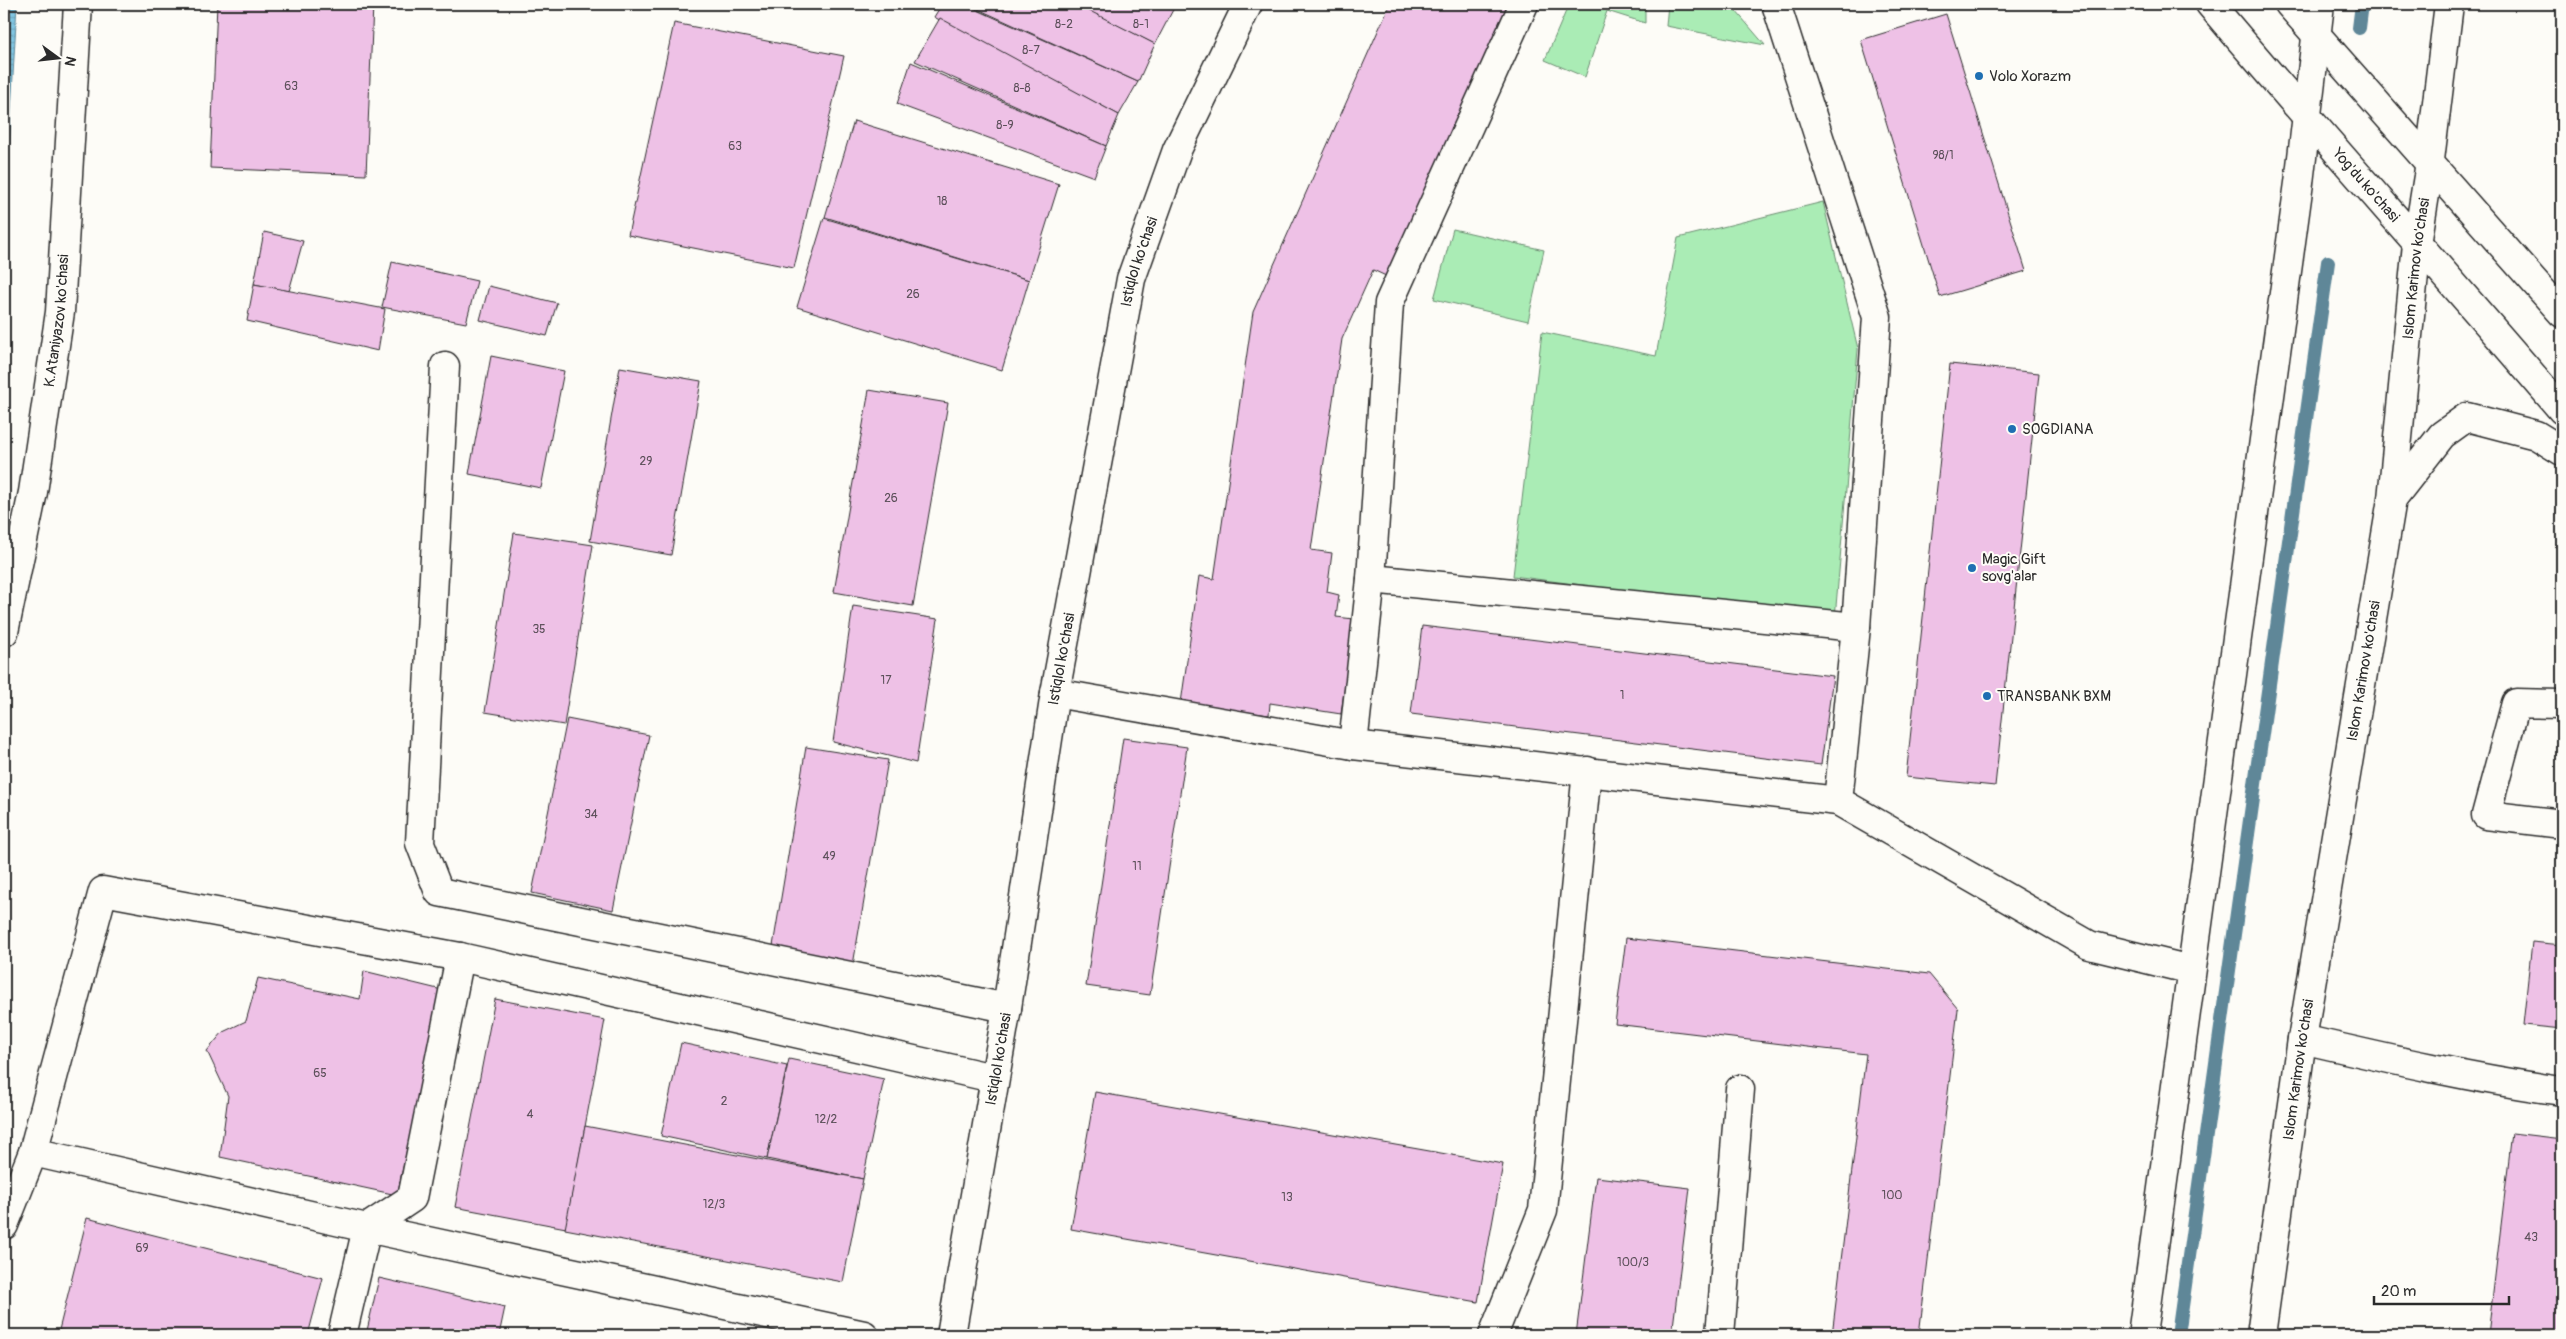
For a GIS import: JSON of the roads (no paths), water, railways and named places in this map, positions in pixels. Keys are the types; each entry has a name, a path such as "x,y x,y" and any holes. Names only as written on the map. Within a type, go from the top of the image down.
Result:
{"street":[{"name":"K.Ataniyazov ko'chasi","path":"4,632 33,492 60,312 78,4"},
{"name":"Istiqlol ko'chasi","path":"952,1335 1007,1008 1056,693 1131,279 1177,150 1248,4"},
{"path":"1352,745 1371,579 1389,302 1524,4"},
{"path":"1776,4 1877,317 1856,627 1838,801"},
{"name":"Yog'du ko'chasi","path":"2210,4 2307,120 2472,303 2562,410"},
{"path":"2289,4 2430,161 2562,313"},
{"path":"2142,1335 2307,120 2320,4"},
{"name":"Islom Karimov ko'chasi","path":"2261,1335 2302,1039 2392,499 2417,244 2430,161 2449,4"},
{"path":"445,366 420,843 439,892 1007,1008"},
{"path":"2392,499 2442,435 2467,418 2536,435 2562,452"},
{"path":"1371,579 1856,627"},
{"path":"1056,693 1352,745 1838,801 2089,945 2191,970"},
{"path":"2562,704 2516,703 2486,815 2562,824"},
{"path":"1493,1335 1543,1210 1587,772"},
{"path":"4,1225 33,1152 103,891 460,957 994,1078"},
{"path":"342,1335 367,1228 412,1198 460,957"},
{"path":"2302,1039 2381,1058 2522,1086 2562,1091"},
{"path":"1720,1335 1740,1089"},
{"path":"33,1152 367,1228 864,1335"}],"water":[{"path":"4,4 17,4 4,237"}],"waterway":[{"path":"2359,28 2362,4"},
{"path":"2178,1335 2328,262"}],"place":[{"name":"Volo Xorazm","path":"1979,76"},
{"name":"SOGDIANA","path":"2012,429"},
{"name":"Magic Gift sovg'alar","path":"1972,568"},
{"name":"TRANSBANK BXM","path":"1987,696"}]}
